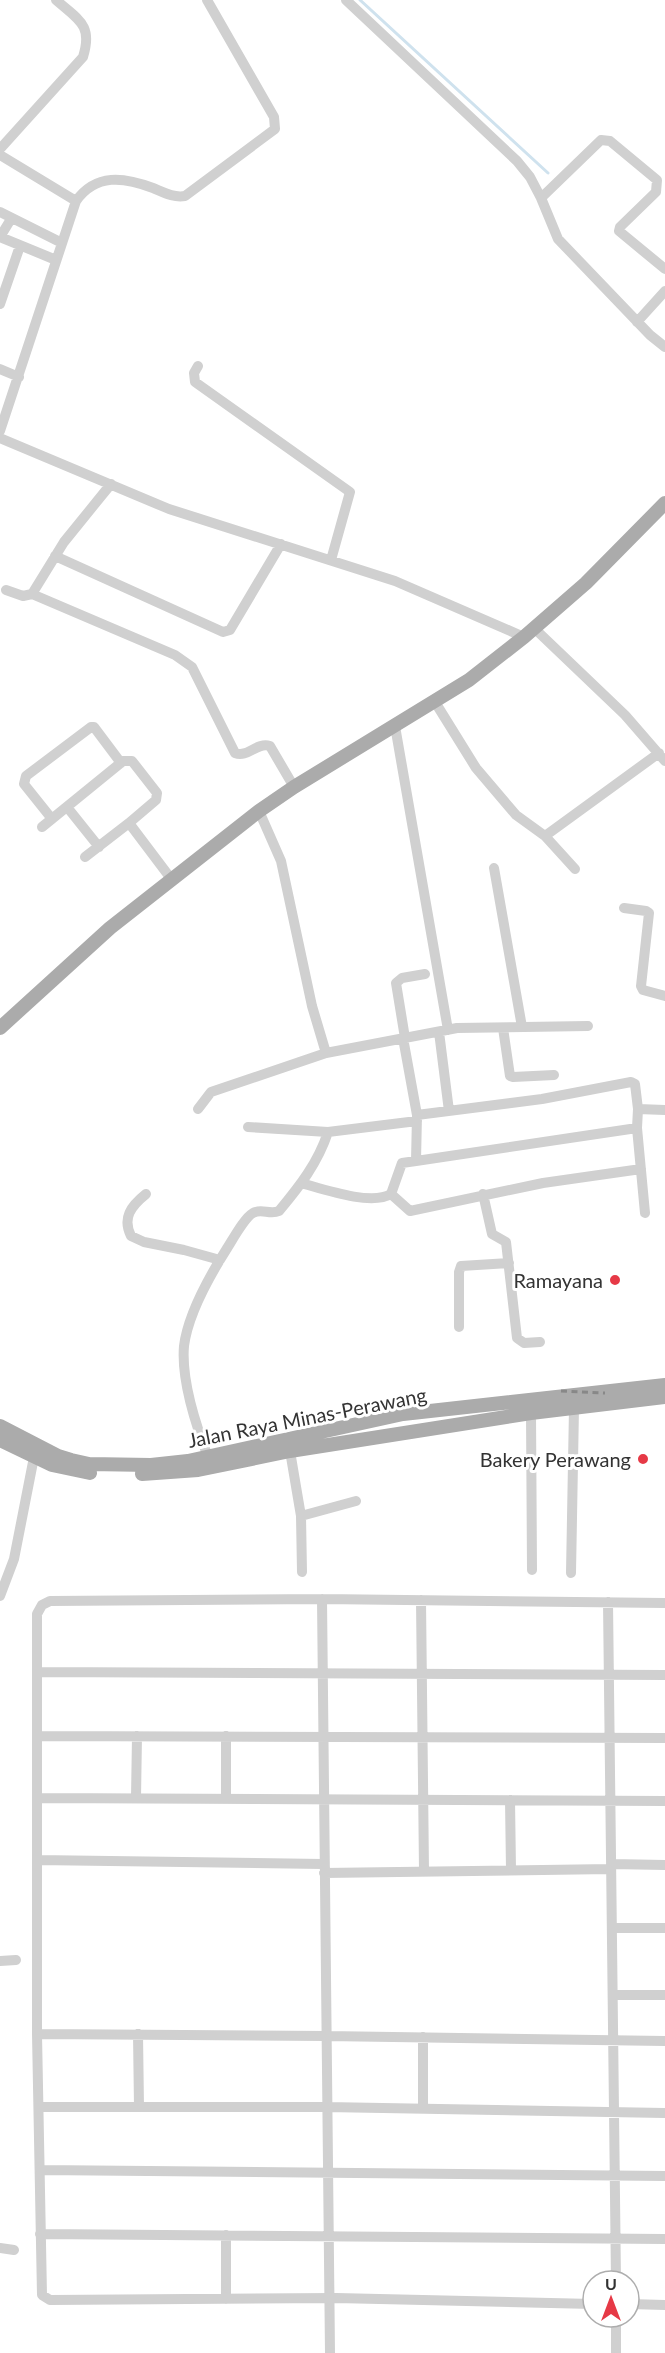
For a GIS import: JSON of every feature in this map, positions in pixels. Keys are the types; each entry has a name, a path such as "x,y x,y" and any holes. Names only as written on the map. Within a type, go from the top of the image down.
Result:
{"main road":[{"path":"0,1028 110,928 259,811 294,787 469,680 530,633 586,583 665,504"},
{"name":"Jalan Raya Minas-Perawang","path":"0,1440 34,1457 66,1469 96,1473 177,1473 210,1462 403,1414 665,1385"},
{"name":"Jalan Raya Minas-Perawang","path":"0,1426 58,1456 89,1464 151,1465 210,1462 531,1413 665,1397"}],"street":[{"path":"0,149 83,57 88,42 87,34 77,18 56,0"},
{"path":"207,0 274,117 275,129 184,196 175,197 141,183 120,179 105,180 83,191 76,201 56,260 1,438 169,509 395,581 530,633 625,715 662,757 545,836"},
{"path":"345,0 517,161 530,177 558,239 637,322 665,347"},
{"path":"541,198 601,140 610,141 657,180 656,192 620,227 619,231 665,269"},
{"path":"0,155 76,201"},
{"path":"0,212 62,243"},
{"path":"11,219 0,237 56,260"},
{"path":"1,297 20,246"},
{"path":"637,322 665,291"},
{"path":"198,366 194,373 195,382 350,492 331,560"},
{"path":"0,369 19,377"},
{"path":"32,594 64,542 111,484"},
{"path":"55,556 223,632 230,630 281,544"},
{"path":"6,590 23,596 32,594 175,655 192,667 235,753 243,755 260,745 270,746 294,787"},
{"path":"435,702 476,768 516,815 545,836 575,869"},
{"path":"395,726 444,1031 449,1111"},
{"path":"52,819 24,784 26,776 91,727 94,727 121,763"},
{"path":"42,827 121,763 132,761 157,793 156,800 85,857"},
{"path":"67,807 99,847"},
{"path":"259,811 281,861 312,1006 326,1053"},
{"path":"129,823 172,880"},
{"path":"494,867 522,1027"},
{"path":"624,908 649,913 641,986 643,990 665,996"},
{"path":"416,1161 417,1118 396,983 402,978 424,974"},
{"path":"198,1109 211,1092 326,1053 444,1031 493,1027 588,1026"},
{"path":"503,1028 510,1076 554,1075"},
{"path":"248,1127 328,1132 449,1111 542,1099 631,1082 635,1084 638,1109 637,1128 645,1213"},
{"path":"638,1109 665,1110"},
{"path":"301,1183 340,1193 384,1198 391,1194 402,1163 637,1128"},
{"path":"210,1462 193,1413 184,1364 184,1346 196,1307 220,1260 250,1215 259,1211 273,1213 279,1211 321,1153 328,1132"},
{"path":"391,1194 410,1211 543,1183 641,1170"},
{"path":"146,1194 131,1207 127,1218 131,1236 144,1242 220,1260"},
{"path":"483,1194 492,1234 506,1240 518,1338 524,1343 540,1342"},
{"path":"459,1327 459,1272 461,1266 509,1263"},
{"path":"571,1573 574,1408"},
{"path":"531,1413 532,1570"},
{"path":"290,1451 301,1516 302,1572"},
{"path":"0,1596 14,1559 34,1457"},
{"path":"301,1516 356,1501"},
{"path":"322,1599 326,2172 330,2353"},
{"path":"581,2304 330,2298 46,2299 41,2293 37,2034 39,1736 37,1614 42,1605 50,1601 322,1599 665,1603"},
{"path":"421,1600 423,1871"},
{"path":"608,1602 616,2269"},
{"path":"38,1672 665,1675"},
{"path":"39,1736 665,1738"},
{"path":"136,1798 137,1736"},
{"path":"226,1736 226,1799"},
{"path":"38,1798 665,1801"},
{"path":"510,1800 511,1870"},
{"path":"37,1860 423,1871 665,1865"},
{"path":"612,1928 665,1928"},
{"path":"0,1961 16,1960"},
{"path":"613,1995 665,1995"},
{"path":"37,2034 665,2041"},
{"path":"138,2034 140,2107"},
{"path":"423,2037 423,2109"},
{"path":"39,2107 326,2107 665,2113"},
{"path":"40,2170 665,2176"},
{"path":"40,2234 665,2239"},
{"path":"225,2235 226,2299"},
{"path":"0,2248 14,2250"},
{"path":"641,2304 665,2305"},
{"path":"616,2329 616,2353"}],"waterway":[{"path":"360,0 548,173"}],"railway":[{"path":"561,1391 605,1393"}],"place":[{"name":"Ramayana","path":"615,1280"},
{"name":"Bakery Perawang","path":"643,1459"}]}
